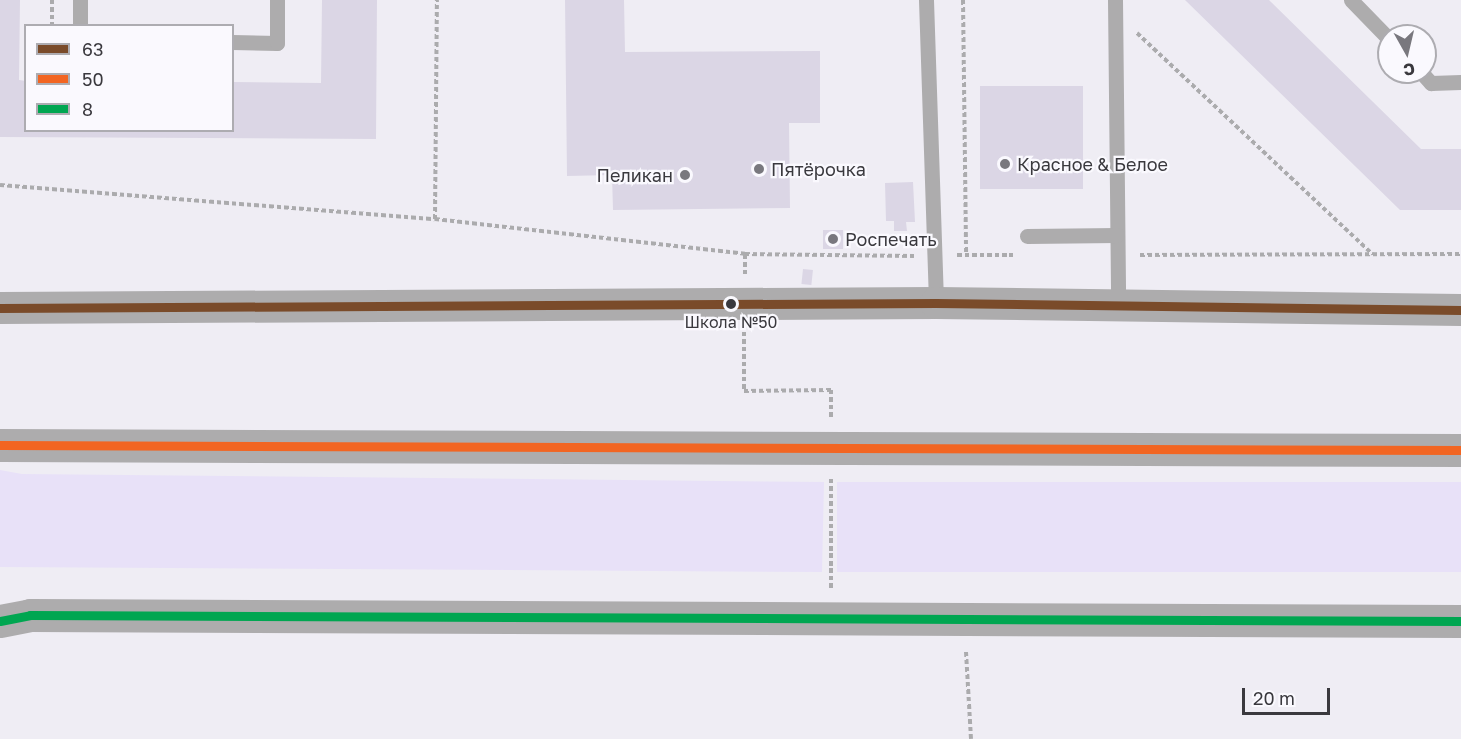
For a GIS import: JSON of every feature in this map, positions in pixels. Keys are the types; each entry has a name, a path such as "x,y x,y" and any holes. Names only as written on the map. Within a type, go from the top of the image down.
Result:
{"main road":[{"path":"0,446 1461,450"},
{"path":"0,621 30,615 1461,621"}],"street":[{"path":"0,308 936,303 1461,310"}],"lane":[{"path":"80,0 80,24"},
{"path":"234,42 277,43 277,0"},
{"path":"926,0 936,303"},
{"path":"1115,0 1118,306"},
{"path":"1352,0 1377,26"},
{"path":"1437,83 1461,82"},
{"path":"1027,236 1117,235"}],"path":[{"path":"52,0 52,24"},
{"path":"435,219 437,0"},
{"path":"963,0 966,255"},
{"path":"1129,26 1373,255"},
{"path":"0,185 435,219 745,254 1024,255"},
{"path":"745,254 744,391 831,390 831,619"},
{"path":"1117,255 1461,254"},
{"path":"957,652 968,652 971,739"}],"shaded area":[{"path":"0,470 22,474 824,482 822,572 0,567"},
{"path":"837,482 1461,482 1461,572 837,572"}],"building":[{"path":"0,0 20,0 19,80 24,81 24,132 234,132 234,82 321,83 322,0 377,0 376,139 0,137"},
{"path":"565,0 624,0 625,52 820,51 820,123 789,123 790,208 613,210 612,175 567,176"},
{"path":"1185,0 1269,0 1421,149 1461,149 1461,210 1400,210"},
{"path":"980,86 1083,86 1083,189 980,189"},
{"path":"913,182 915,222 906,222 907,231 894,231 894,221 886,221 885,183"},
{"name":"Роспечать","path":"823,230 843,230 843,249 823,249"},
{"path":"803,269 813,270 811,285 801,284"}],"transit line":[{"name":"63","path":"0,308 936,303 1461,310"},
{"name":"50","path":"0,445 1461,450"},
{"name":"8","path":"0,621 30,615 1461,621"}],"place":[{"name":"Красное & Белое","path":"1005,164"},
{"name":"Пятёрочка","path":"759,169"},
{"name":"Пеликан","path":"685,175"},
{"name":"Роспечать","path":"833,239"},
{"name":"Школа №50","path":"731,304"}]}
